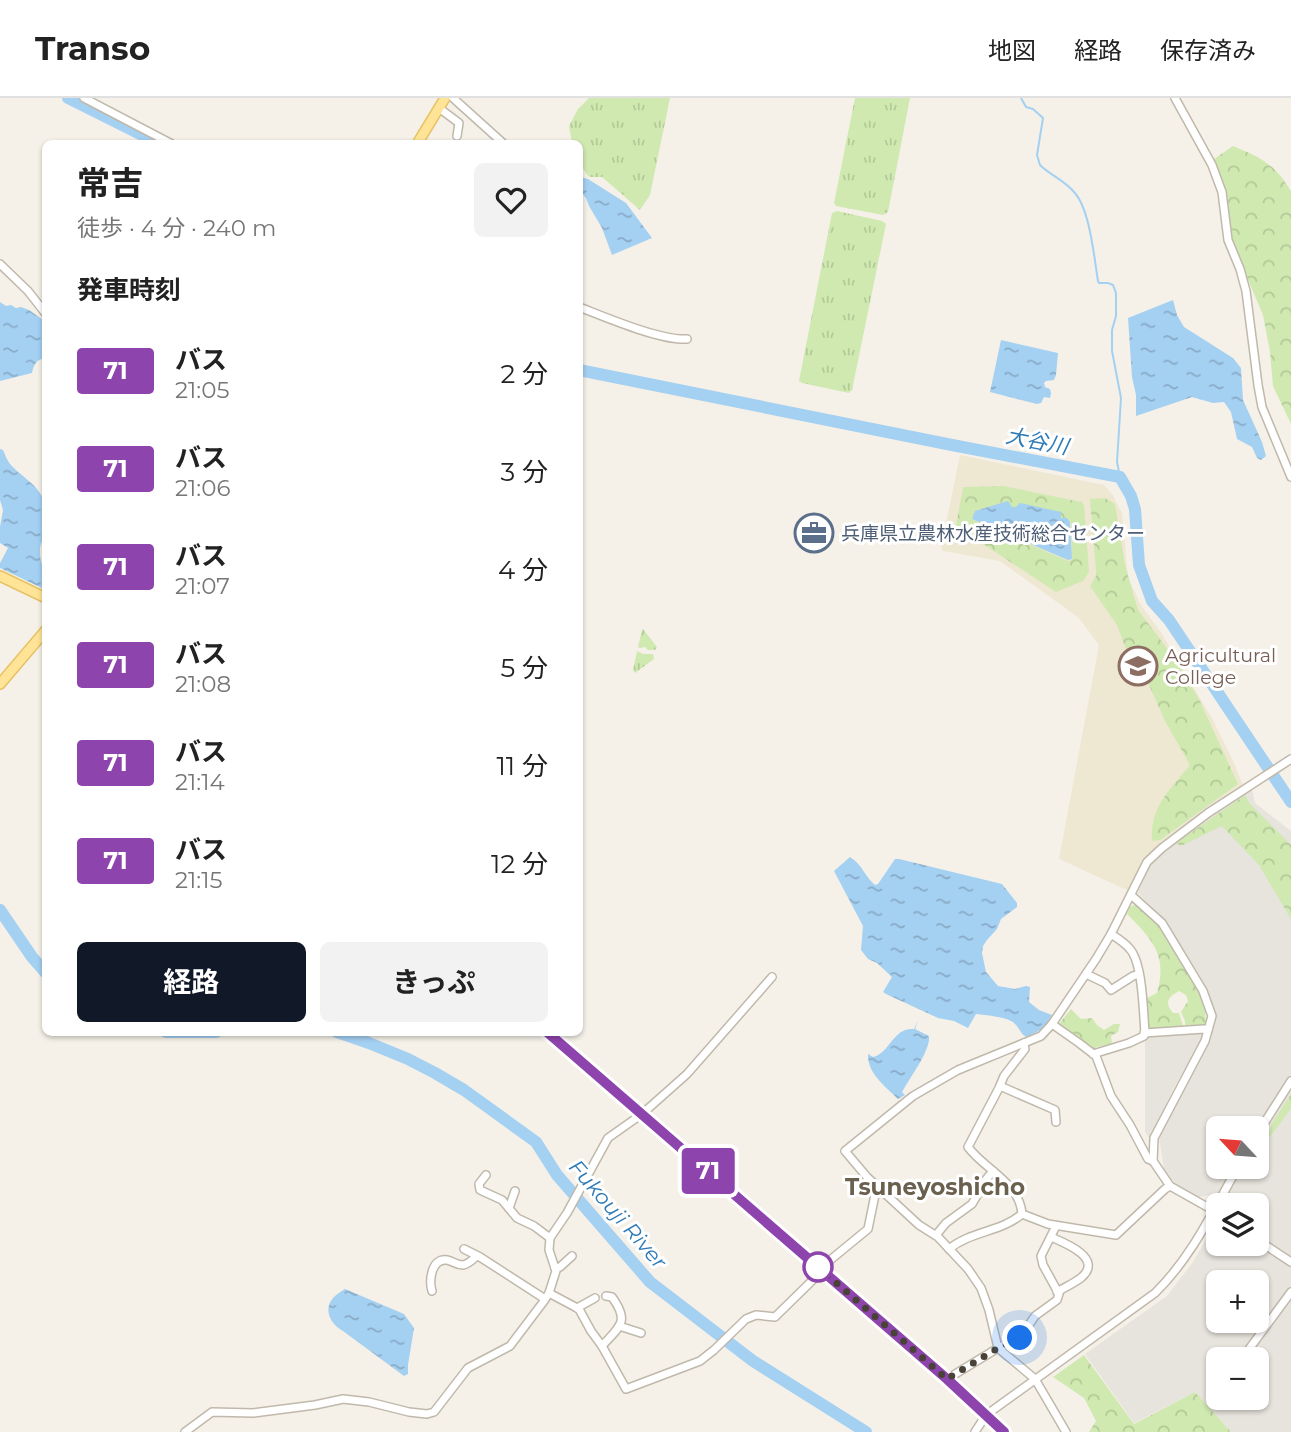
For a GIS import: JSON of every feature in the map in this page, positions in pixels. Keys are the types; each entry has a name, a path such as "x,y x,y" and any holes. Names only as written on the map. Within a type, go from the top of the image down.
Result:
{"main road":[{"path":"419,140 445,98"},
{"path":"0,576 42,596"},
{"path":"0,684 42,634"},
{"path":"552,1036 823,1270 1004,1432"}],"street":[{"path":"84,98 164,140"},
{"path":"453,98 500,140"},
{"path":"1175,98 1212,165 1222,192 1228,240 1246,291 1262,407 1291,477"},
{"path":"439,108 459,123 457,136"},
{"path":"0,264 42,309"},
{"path":"583,308 660,335 679,340 687,339"},
{"path":"1066,1432 1035,1379 998,1348 981,1288 968,1269 936,1235 919,1225 854,1164 845,1151 913,1096 958,1070 1041,1036 1052,1024 1111,934 1147,862 1208,813 1291,759"},
{"path":"1131,895 1162,923 1203,990 1212,1016 1205,1041 1154,1138 1153,1161"},
{"path":"1093,1054 1144,1036 1142,992 1134,954 1111,934"},
{"path":"1086,974 1105,983 1111,990 1139,974"},
{"path":"185,1432 212,1412 262,1412 344,1399 409,1412 434,1412 468,1368 510,1346 547,1296 554,1280 555,1268 549,1250 550,1238 608,1138 642,1114 687,1074 772,977"},
{"path":"1052,1024 1093,1054 1101,1067 1111,1096 1148,1159 1153,1161 1170,1186 1206,1206"},
{"path":"1144,1033 1208,1030"},
{"path":"1022,1214 1017,1196 968,1147 1009,1067 1025,1049 1024,1043"},
{"path":"1269,1116 1291,1081"},
{"path":"1000,1086 1055,1110 1056,1122"},
{"path":"936,1235 946,1223 972,1203 979,1188 993,1171"},
{"path":"486,1175 479,1184 480,1191 502,1200 517,1218 550,1238"},
{"path":"1022,1214 1056,1226 1116,1235 1170,1186"},
{"path":"464,1249 547,1296 577,1308 626,1389 699,1361 746,1319 756,1315 775,1317 829,1261 868,1229 876,1190 879,1187"},
{"path":"509,1208 514,1191"},
{"path":"949,1249 965,1239 1009,1223 1022,1214"},
{"path":"947,1379 1020,1338 1035,1316 1056,1300 1059,1294 1041,1256 1056,1226"},
{"path":"975,1432 986,1415 1161,1287 1181,1264 1206,1227"},
{"path":"1051,1237 1068,1245 1087,1259 1089,1265 1080,1278 1057,1292"},
{"path":"1269,1248 1291,1262"},
{"path":"432,1291 431,1275 439,1261 447,1260 460,1265 469,1263 477,1256"},
{"path":"555,1268 572,1256"},
{"path":"1251,1347 1291,1292"},
{"path":"602,1346 619,1326 622,1317 622,1312 612,1297 606,1296"},
{"path":"577,1308 596,1298"},
{"path":"619,1326 641,1333"}],"shaded area":[{"name":"Agricultural College","path":"960,455 1104,485 1112,494 1122,513 1128,578 1141,605 1162,634 1213,720 1243,785 1169,836 1145,857 1129,891 1059,859 1099,645 1079,618 1000,561 943,551 941,548"},
{"path":"1245,789 1252,790 1255,803 1291,831 1291,1432 1231,1432 1211,1410 1269,1410 1269,1347 1206,1347 1206,1404 1195,1392 1134,1423 1085,1354 1167,1296 1193,1262 1206,1239 1206,1256 1269,1256 1269,1193 1206,1193 1206,1196 1199,1197 1176,1185 1164,1168 1159,1138 1211,1040 1215,1017 1209,994 1200,976 1163,918 1138,893 1152,861"},
{"path":"1200,1030 1204,1033 1200,1043 1172,1091 1150,1139 1145,1132 1145,1037 1148,1034"}],"green space":[{"path":"589,98 670,98 650,195 640,210 602,177 589,177 583,169 583,140 571,140 569,126 578,109"},
{"path":"855,98 910,98 888,212 883,215 836,206 834,203"},
{"path":"1233,146 1266,163 1279,174 1291,191 1291,424 1273,386 1263,315 1231,239 1211,161"},
{"path":"837,211 886,224 852,390 849,393 799,381 832,213"},
{"path":"1004,486 1081,502 1084,505 1089,572 1083,581 1056,592 956,526 963,487","holes":["1008,502 1012,508 1017,508 1020,504 1061,513 1061,518 1068,519 1071,523 1072,560 1068,561 972,518"]},
{"path":"1105,498 1115,504 1125,565 1138,610 1172,655 1199,699 1238,784 1160,840 1152,841 1154,818 1158,808 1190,765 1165,721 1147,680 1127,652 1117,625 1090,586 1096,576 1096,570 1090,499"},
{"path":"643,629 657,647 655,650 638,647"},
{"path":"637,651 653,654 654,659 635,673 633,670"},
{"path":"1245,795 1250,804 1291,845 1291,919 1259,865 1222,826 1181,846 1176,843"},
{"path":"1136,904 1159,925 1201,995 1206,1023 1200,1028 1185,1028 1181,1012 1188,1001 1186,995 1179,991 1168,1003 1173,1013 1179,1013 1183,1026 1181,1030 1147,1032 1145,999 1157,993 1160,968 1156,949 1127,914 1130,907"},
{"path":"1071,1009 1081,1019 1092,1018 1104,1030 1114,1024 1120,1024 1118,1032 1111,1036 1112,1044 1093,1050 1059,1024"},
{"path":"1291,1094 1291,1109 1269,1138 1273,1122"},
{"path":"1084,1355 1134,1424 1195,1392 1206,1404 1206,1410 1211,1410 1231,1432 1089,1432 1096,1421 1084,1398 1053,1377"}],"water":[{"path":"583,178 626,203 652,238 612,255 602,228 583,194"},
{"path":"1173,300 1184,327 1233,358 1241,368 1243,400 1266,456 1261,460 1257,458 1252,447 1237,439 1231,412 1224,402 1213,403 1192,397 1136,416 1128,318"},
{"path":"0,302 6,306 29,310 42,319 42,359 36,363 32,373 0,381"},
{"path":"1001,340 1058,353 1054,380 1044,383 1045,387 1050,389 1050,398 1044,397 1041,403 1037,404 990,392"},
{"path":"0,449 42,497 42,588 0,568 8,548 0,543 3,510 0,500"},
{"path":"1008,501 1012,507 1020,503 1061,512 1061,518 1067,518 1070,522 1072,559 1068,560 972,519 975,511"},
{"path":"850,857 875,885 895,859 1002,884 1017,903 1017,907 1001,919 997,929 983,946 986,972 998,986 1015,989 1030,987 1029,1002 1052,1015 1047,1023 1026,1037 1008,1020 976,1014 968,1028 954,1021 938,1018 883,992 892,977 877,963 868,959 861,950 863,926 834,871"},
{"path":"918,1020 915,1029 929,1036 929,1042 902,1092 905,1095 898,1099 870,1067 868,1054 873,1057 879,1055 901,1032 914,1029"},
{"path":"345,1289 404,1314 414,1328 408,1374 404,1376 331,1320 328,1311 331,1301"}],"waterway":[{"name":"大谷川","path":"68,98 152,140"},
{"path":"1021,98 1026,107 1033,109 1043,118 1037,155 1040,165 1070,188 1079,200 1090,234 1098,281 1113,285 1116,293 1112,351 1121,398 1117,462 1120,477"},
{"name":"大谷川","path":"583,371 1120,477 1135,509 1139,565 1152,601 1169,620 1291,802"},
{"name":"Fukouji River","path":"0,910 42,968"},
{"name":"Fukouji River","path":"349,1036 408,1059 435,1073 464,1090 536,1142 557,1175 650,1282 753,1361 866,1432"}],"bus line":[{"name":"71","path":"552,1036 823,1270 1004,1432"}],"place":[{"name":"兵庫県立農林水産技術総合センター","path":"814,533"},
{"name":"Agricultural College","path":"1138,666"}],"district":[{"name":"Tsuneyoshicho","path":"935,1187"}],"route":[{"path":"818,1267 947,1379 1020,1338"}]}
